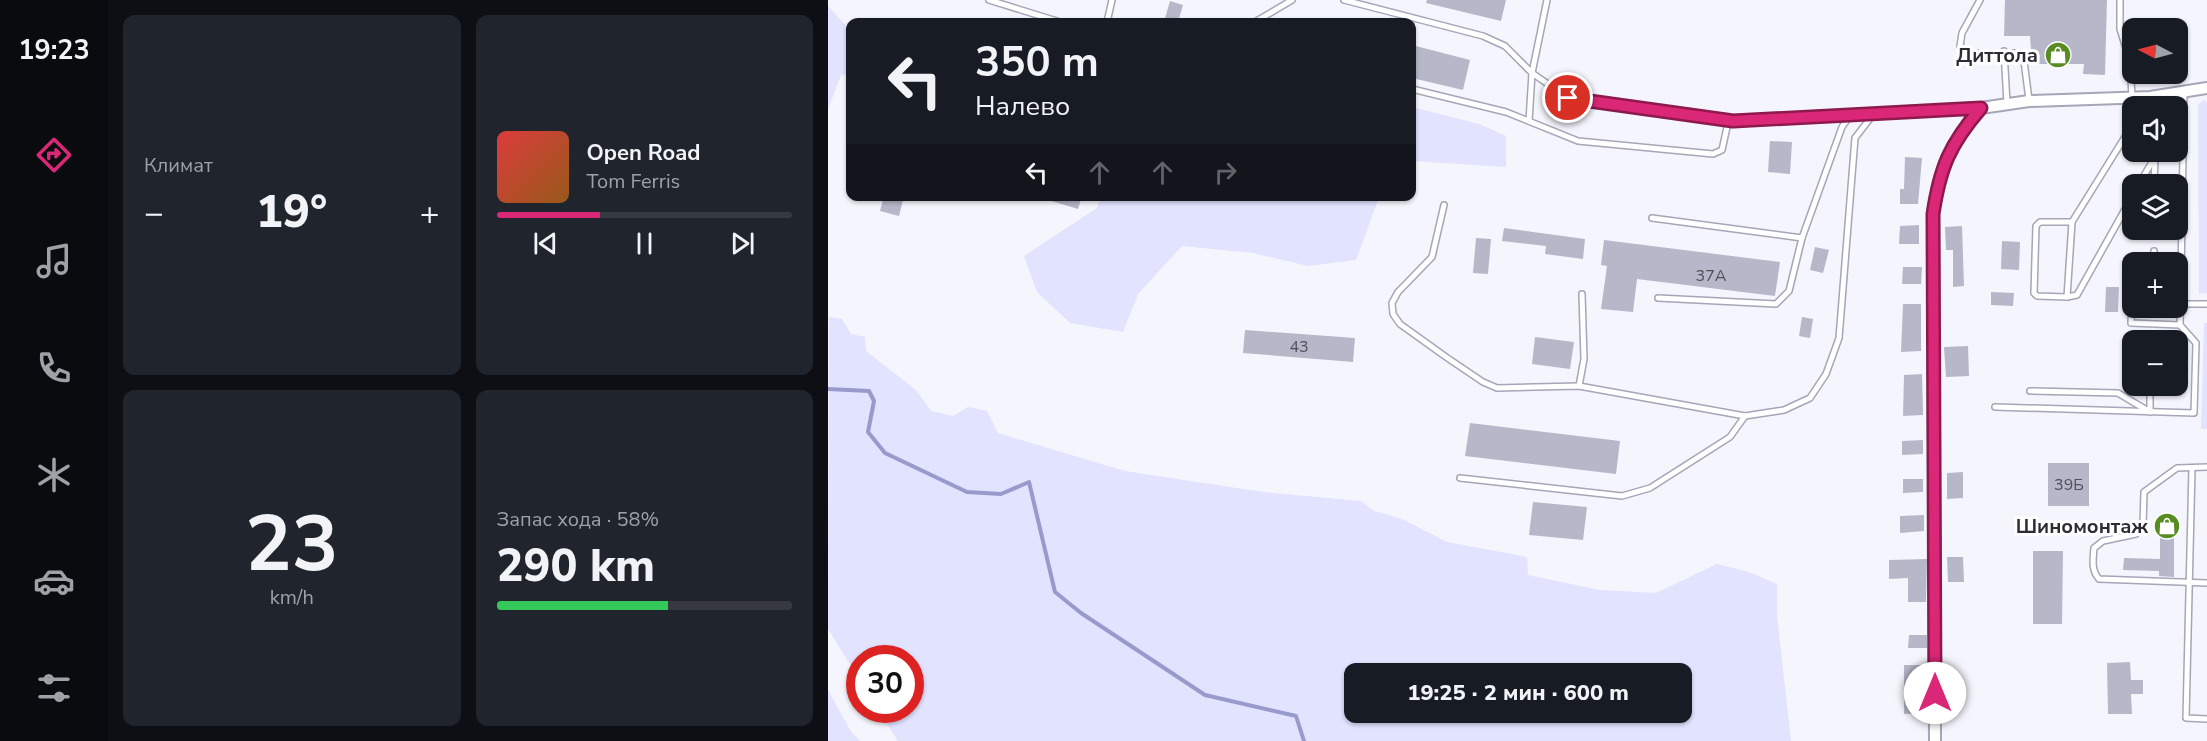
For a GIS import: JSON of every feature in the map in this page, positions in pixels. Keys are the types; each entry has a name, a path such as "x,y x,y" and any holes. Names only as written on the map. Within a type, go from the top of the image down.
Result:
{"street":[{"path":"2188,96 2207,88"},
{"path":"1935,741 1933,214 1937,185 1947,155 1981,108 2029,101 2122,98"}],"lane":[{"path":"989,0 1047,18"},
{"path":"1108,18 1112,0"},
{"path":"1262,18 1292,0"},
{"path":"1344,0 1414,18"},
{"path":"1530,121 1532,73 1547,0"},
{"path":"1980,0 1962,33 1960,46 1969,53 2004,51 2023,53 2029,101"},
{"path":"2120,0 2120,29 2130,61 2132,96"},
{"path":"1416,19 1483,36 1505,46 1532,73 1568,98 1733,121 1981,108"},
{"path":"2004,51 2007,105"},
{"path":"1416,90 1506,112 1578,141 1713,154 1722,150 1727,127 1733,121"},
{"path":"1444,205 1432,257 1398,292 1392,303 1392,314 1400,324 1483,382 1512,389 1580,386 1745,416 1784,410 1810,398 1826,374 1839,338 1855,138 1875,112"},
{"path":"1658,298 1776,304 1789,291 1802,238 1842,127 1852,113"},
{"path":"2067,297 2072,222 2122,142"},
{"path":"2181,252 2183,162"},
{"path":"2072,222 2040,222 2037,226 2034,293 2037,297 2077,295 2122,215"},
{"path":"1652,218 1802,238"},
{"path":"1580,386 1584,359 1582,294"},
{"path":"2188,304 2207,304"},
{"path":"2131,318 2131,323 2180,325"},
{"path":"1995,407 2194,413 2196,343 2180,325 2180,318"},
{"path":"2030,391 2118,393 2150,412"},
{"path":"2150,396 2150,412"},
{"path":"1460,478 1622,496 1650,488 1730,437 1745,416"},
{"path":"2207,467 2176,468 2148,487 2144,492 2143,525 2136,534 2103,541 2094,548 2092,561 2094,574 2099,579 2207,583"},
{"path":"2192,468 2186,718 2207,719"}],"shaded area":[{"path":"828,6 846,26 846,74 841,75 828,109"},
{"path":"2204,100 2207,103 2207,293 2199,294 2198,105"},
{"path":"1416,108 1479,124 1506,136 1506,167 1416,161"},
{"path":"1099,201 1378,201 1356,260 1308,266 1253,253 1182,246 1138,294 1123,332 1070,323 1037,292 1024,256 1097,208"},
{"path":"829,317 842,319 851,334 865,337 866,351 916,390 931,411 953,416 968,407 987,411 998,433 1125,471 1263,492 1361,501 1374,511 1402,519 1447,542 1527,557 1528,575 1600,590 1656,593 1717,564 1749,572 1777,584 1777,616 1791,741 898,741 886,723 924,723 924,645 846,645 846,658 828,629"},
{"path":"2204,323 2207,323 2207,429 2201,429"},
{"path":"828,690 851,732 860,741 828,741"}],"building":[{"path":"1427,0 1506,0 1501,21 1426,3"},
{"path":"2005,0 2107,0 2105,75 2083,74 2084,64 2032,64 2030,36 2004,36"},
{"path":"1170,1 1183,5 1179,18 1165,18"},
{"path":"1416,46 1470,60 1463,90 1416,79"},
{"path":"1770,141 1792,142 1790,174 1768,172"},
{"path":"1905,157 1922,158 1918,204 1900,204 1900,189 1904,189"},
{"path":"883,201 903,201 899,216 880,211"},
{"path":"1052,201 1080,201 1078,209"},
{"path":"1919,225 1919,244 1899,244 1900,226"},
{"path":"1962,226 1964,286 1953,287 1953,250 1946,250 1945,227"},
{"path":"1504,228 1585,239 1583,259 1545,254 1546,246 1502,241"},
{"path":"1476,238 1491,239 1488,274 1473,273"},
{"path":"1604,240 1780,262 1775,296 1637,279 1633,312 1601,309 1607,266 1601,265"},
{"path":"2002,241 2020,242 2019,270 2001,269"},
{"path":"1815,247 1829,250 1823,273 1810,270"},
{"path":"1903,267 1922,267 1921,284 1902,284"},
{"path":"2106,287 2119,287 2118,312 2105,312"},
{"path":"1991,292 2014,293 2013,306 1991,305"},
{"path":"1903,304 1921,304 1921,351 1901,352"},
{"path":"1802,317 1813,319 1810,338 1799,336"},
{"path":"1245,330 1355,338 1353,362 1243,353"},
{"path":"1535,337 1574,342 1570,369 1532,364"},
{"path":"1968,346 1969,376 1946,377 1944,347"},
{"path":"1922,374 1923,415 1903,416 1904,375"},
{"path":"1470,423 1620,441 1616,474 1465,456"},
{"path":"1923,440 1923,454 1902,455 1902,441"},
{"path":"2048,463 2089,463 2089,506 2048,506"},
{"path":"1963,472 1963,498 1947,499 1947,473"},
{"path":"1903,479 1923,479 1923,492 1903,493"},
{"path":"1533,502 1587,507 1583,540 1529,535"},
{"path":"1924,515 1924,531 1900,533 1900,516"},
{"path":"2160,515 2174,516 2174,577 2159,576 2159,571 2123,570 2124,558 2160,559"},
{"path":"2033,551 2063,551 2062,624 2033,624"},
{"path":"1947,557 1963,557 1964,582 1948,582"},
{"path":"1927,559 1926,602 1908,602 1908,578 1889,579 1889,560"},
{"path":"1909,635 1927,635 1927,648 1908,648"},
{"path":"2130,662 2131,680 2143,680 2143,694 2131,694 2132,714 2108,714 2107,663"},
{"path":"1904,665 1925,665 1925,713 1904,714"}],"waterway":[{"path":"828,389 869,391 874,401 868,432 885,453 967,492 1001,494 1029,482 1055,592 1081,613 1205,695 1296,716 1304,741"}],"place":[{"name":"Диттола","path":"2058,55"},
{"name":"Шиномонтаж","path":"2167,526"}],"route":[{"path":"1568,98 1733,121 1761,121 1827,114 1902,110 1981,108 1947,155 1937,185 1933,214 1935,693"}]}
